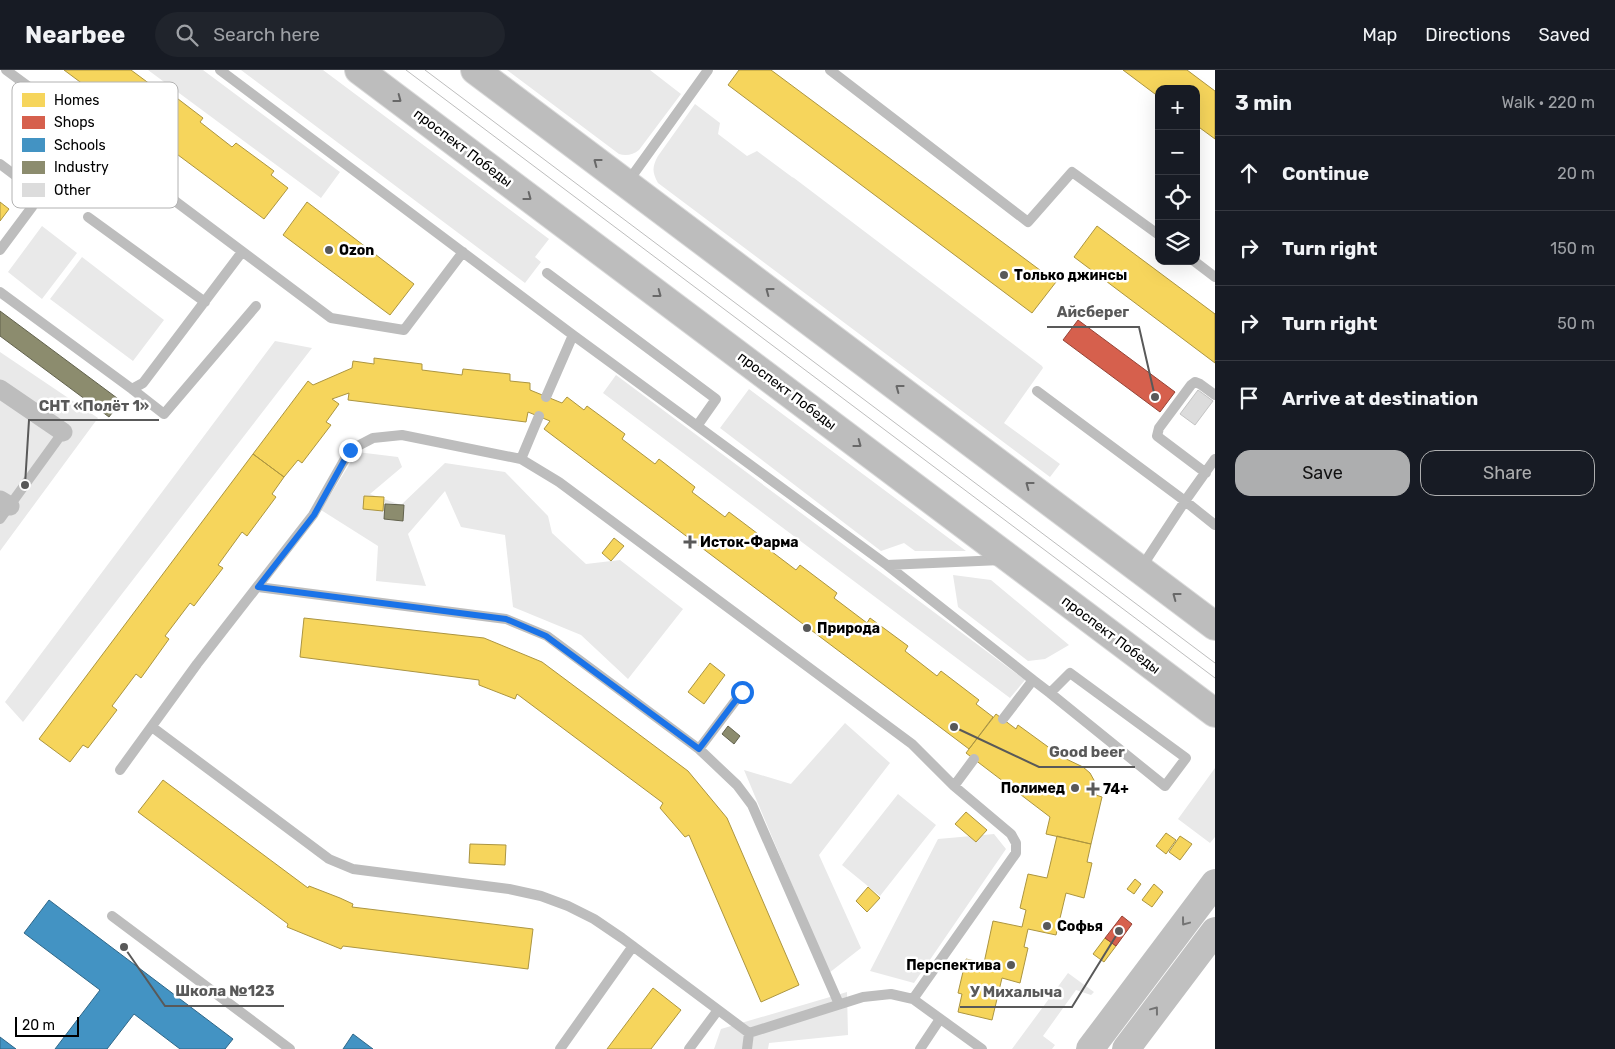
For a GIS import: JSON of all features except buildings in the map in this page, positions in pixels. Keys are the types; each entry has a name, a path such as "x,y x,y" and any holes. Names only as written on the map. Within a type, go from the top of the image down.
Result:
{"main road":[{"name":"проспект Победы","path":"359,70 1215,713"},
{"path":"475,70 1215,626"},
{"path":"1090,1049 1215,883"},
{"path":"1126,1049 1215,931"}],"street":[{"path":"0,389 63,432"}],"lane":[{"path":"6,70 22,82"},
{"path":"220,70 573,335 888,565 1165,786 1186,758 1070,673 1050,693"},
{"path":"626,184 708,70"},
{"path":"833,71 1028,222 1072,172 1155,233"},
{"path":"0,164 12,173"},
{"path":"178,204 331,318 404,330 463,252"},
{"path":"0,250 31,208"},
{"path":"88,217 205,302"},
{"path":"132,389 143,383 242,252"},
{"path":"1200,265 1214,275"},
{"path":"547,273 716,399 698,426"},
{"path":"0,292 164,414 256,306"},
{"path":"546,397 573,335"},
{"path":"1206,473 1157,436 1160,428 1190,385 1195,382 1215,395"},
{"path":"1037,391 1215,525"},
{"path":"521,459 538,416"},
{"path":"3,508 63,432"},
{"path":"120,770 197,664 314,515 350,450 373,438 402,435 521,459 559,482 912,744 954,786 1011,834 1016,843 1016,853 913,999"},
{"path":"1140,569 1215,459"},
{"path":"888,565 1011,559"},
{"path":"258,587 506,619 546,636 699,749 737,785 752,805 839,1004"},
{"path":"1003,720 1033,680"},
{"path":"699,749 742,692"},
{"path":"152,727 329,859 353,869 509,889 540,896 568,906 594,919 634,946 749,1033"},
{"path":"954,786 974,758"},
{"path":"112,916 290,1049"},
{"path":"560,1049 634,946"},
{"path":"749,1033 863,997 892,994 913,999 982,1049"},
{"path":"689,1049 718,1010"},
{"path":"920,1049 940,1019"},
{"path":"747,1049 749,1033"}],"shaded area":[{"path":"148,70 203,70 340,172 321,198 178,92 178,82 164,82"},
{"path":"241,70 323,70 549,239 535,257 541,262 525,283"},
{"path":"507,70 650,70 681,94 639,150 632,154 622,155"},
{"path":"695,104 720,123 718,134 747,156 757,151 1042,366 1043,368 1004,423 1060,464 1050,477 658,183 654,170 656,160"},
{"path":"42,226 77,253 42,299 8,272"},
{"path":"82,257 164,320 133,361 50,299"},
{"path":"275,341 312,348 23,722 5,702"},
{"path":"0,352 98,418 0,551"},
{"path":"616,375 1025,680 1010,698 603,393"},
{"path":"749,389 966,551 915,551 904,543 881,551 720,428"},
{"path":"357,452 398,457 402,467 370,494 401,505 445,463 505,472 548,516 552,533 586,564 620,560 683,609 628,679 581,635 513,607 505,535 461,527 445,491 408,534 426,586 376,581 378,546 321,510"},
{"path":"953,575 991,580 1069,645 1045,659 1028,661 958,607"},
{"path":"845,723 890,763 819,855 861,948 829,973 744,770 791,784"},
{"path":"1215,768 1215,837 1210,843 1178,819"},
{"path":"898,794 936,825 880,896 842,865"},
{"path":"994,834 1006,849 914,983 870,971 938,839"},
{"path":"1068,973 1094,992 1091,995 1076,990 1043,1036 1055,1045 1052,1049 1012,1049"},
{"path":"847,992 848,1035 769,1043 768,1049 714,1049 721,1029"}],"tram line":[{"path":"406,70 1215,678"},
{"path":"425,70 1215,663"}],"place":[{"name":"Ozon","path":"329,250"},
{"name":"Только джинсы","path":"1004,275"},
{"name":"Айсберег","path":"1155,397"},
{"name":"СНТ «Полёт 1»","path":"25,485"},
{"name":"Исток-Фарма","path":"690,542"},
{"name":"Природа","path":"807,628"},
{"name":"Good beer","path":"954,727"},
{"name":"Полимед","path":"1075,788"},
{"name":"74+","path":"1093,789"},
{"name":"Софья","path":"1047,926"},
{"name":"У Михалыча","path":"1119,931"},
{"name":"Школа №123","path":"124,947"},
{"name":"Перспектива","path":"1011,965"}],"route":[{"path":"350,450 314,515 258,587 506,619 523,625 546,636 699,749 742,692"}]}
